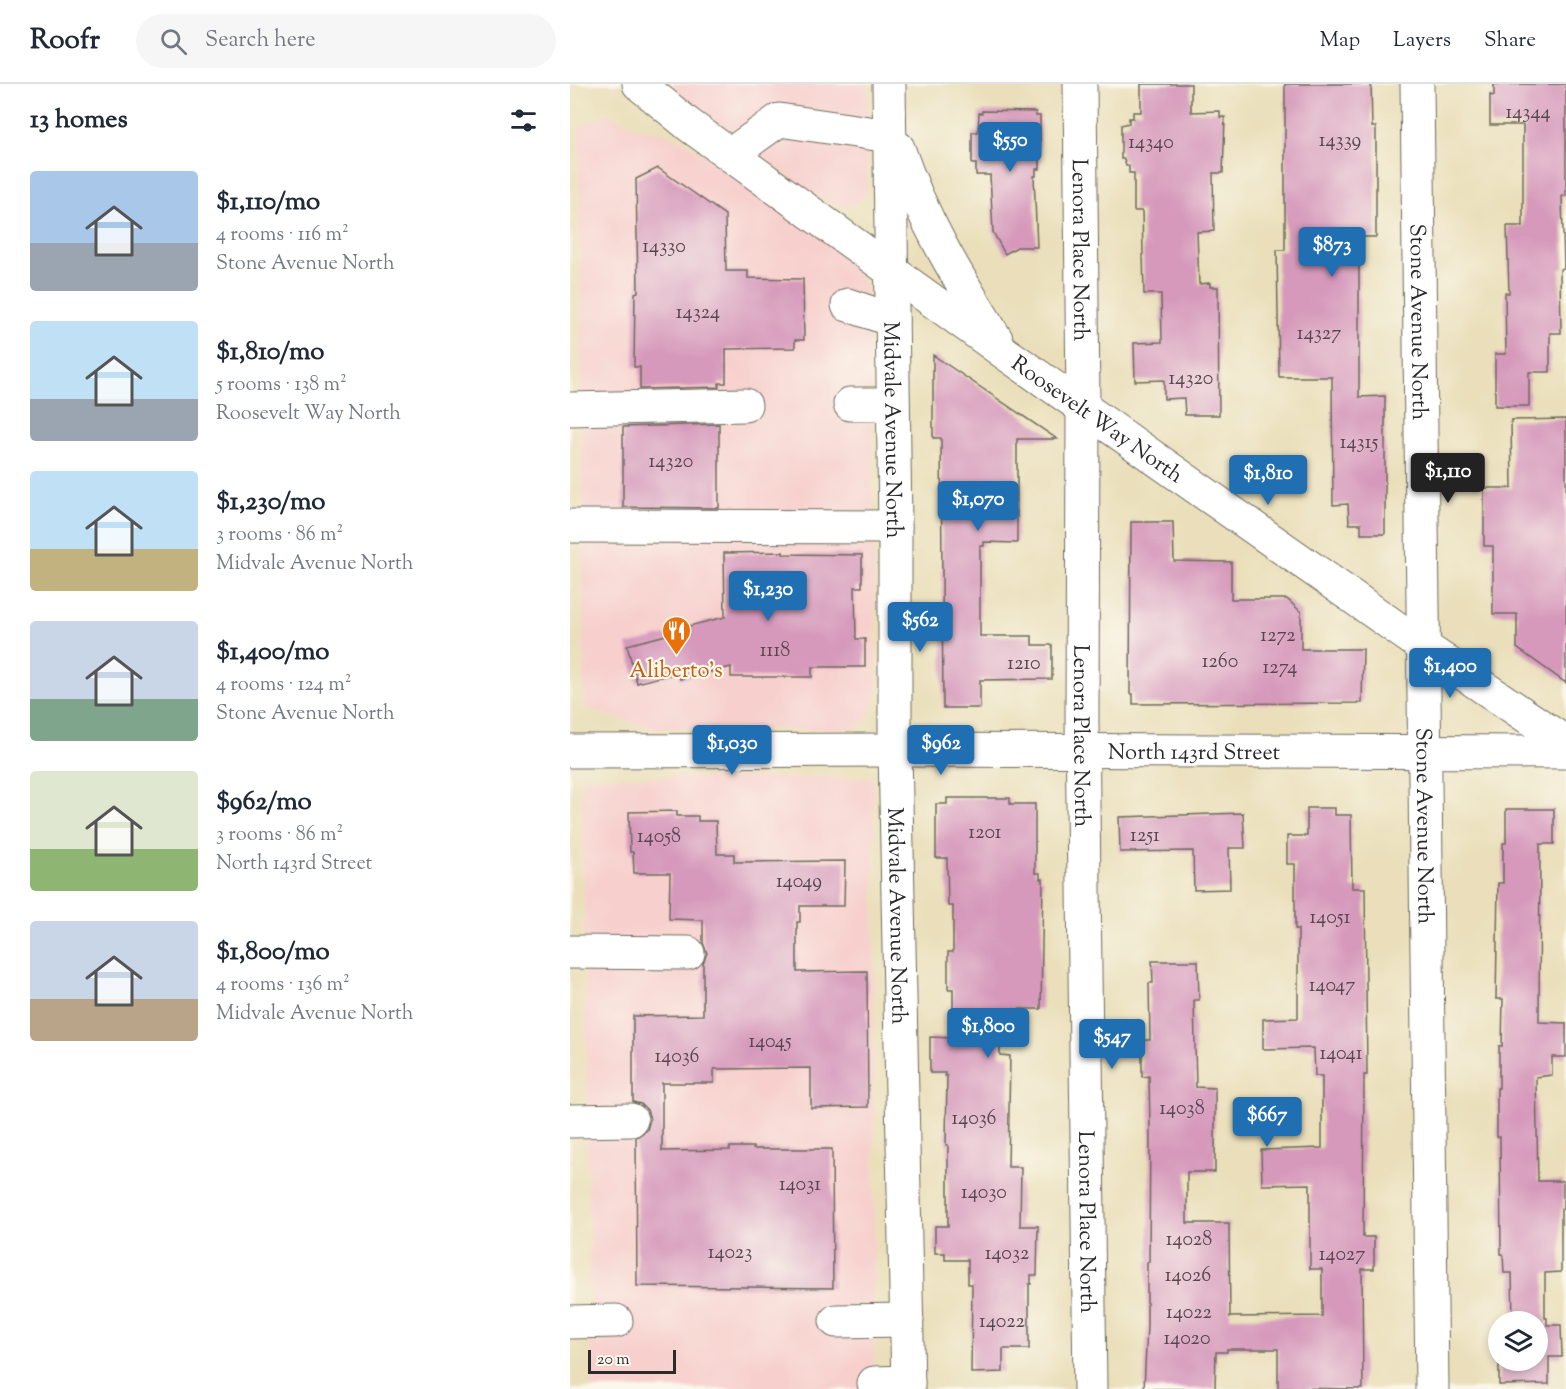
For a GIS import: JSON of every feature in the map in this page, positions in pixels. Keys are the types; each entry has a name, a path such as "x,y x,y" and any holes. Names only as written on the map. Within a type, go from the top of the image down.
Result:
{"street":[{"name":"Roosevelt Way North","path":"639,84 689,125 1005,354 1424,647 1566,743"},
{"name":"Midvale Avenue North","path":"889,84 895,527 895,750 908,1386"},
{"name":"Lenora Place North","path":"1080,84 1083,407 1082,751 1090,1389"},
{"name":"Stone Avenue North","path":"1417,84 1432,1389"},
{"path":"731,154 779,120 890,129 928,224 1005,354"},
{"path":"848,304 892,320"},
{"path":"850,404 892,404"},
{"path":"570,409 744,405"},
{"path":"570,526 895,527"},
{"name":"North 143rd Street","path":"570,751 1566,752"},
{"path":"570,952 688,953"},
{"path":"570,1121 631,1120"},
{"path":"836,1321 907,1320"},
{"path":"570,1322 616,1321"},
{"path":"874,1383 908,1386"}],"shaded area":[{"path":"666,84 867,84 867,190 863,198 855,204 844,206 819,199"},
{"path":"608,113 632,126 668,134 690,145 834,245 853,267 867,290 877,695 872,711 864,722 850,730 652,728 584,708 579,127"},
{"path":"582,777 874,778 874,1389 591,1389"}],"building":[{"path":"1141,84 1191,84 1191,112 1220,111 1220,117 1225,117 1223,173 1213,173 1214,231 1197,232 1199,284 1210,283 1210,287 1218,287 1219,415 1185,415 1184,398 1164,399 1164,380 1135,381 1134,343 1162,342 1161,294 1144,294 1142,211 1134,211 1134,173 1129,173 1129,166 1126,166 1124,159 1121,159 1121,125 1129,123 1129,118 1133,118 1133,112 1141,112"},
{"path":"1285,84 1371,84 1372,127 1376,127 1376,237 1359,237 1359,397 1385,396 1385,534 1361,534 1361,524 1349,524 1348,504 1333,505 1332,377 1279,377 1277,250 1285,250"},
{"path":"1494,84 1566,84 1566,196 1562,196 1564,268 1560,269 1561,333 1550,333 1550,372 1529,372 1529,406 1495,406 1495,354 1506,354 1505,293 1509,293 1507,226 1523,226 1523,125 1490,125 1490,95 1494,96"},
{"path":"982,111 1036,112 1036,116 1040,116 1040,169 1036,169 1036,176 1034,176 1037,247 1017,247 1005,254 993,232 990,175 976,175 976,164 972,164 972,132 978,132 979,113"},
{"path":"658,168 725,215 726,271 748,271 748,278 803,279 804,340 795,340 795,348 726,349 726,383 719,383 719,387 640,389 640,367 634,367 635,293 638,292 636,179"},
{"path":"933,355 1057,439 1017,439 1017,543 984,542 984,546 980,546 980,636 1032,636 1032,645 1052,645 1052,679 980,680 980,708 943,708 941,438 933,438"},
{"path":"1566,419 1566,683 1517,648 1517,614 1493,614 1493,546 1484,546 1484,488 1512,488 1511,420"},
{"path":"719,424 719,508 623,507 623,427"},
{"path":"1131,522 1173,522 1174,561 1231,562 1231,599 1287,599 1301,612 1301,649 1363,649 1362,703 1133,704 1133,694 1130,694"},
{"path":"783,552 783,554 862,555 862,587 855,587 856,639 865,639 865,667 812,667 812,677 731,677 731,667 680,679 679,672 637,683 627,645 670,634 669,631 725,617 724,553"},
{"path":"947,798 1010,798 1010,804 1035,804 1035,873 1040,873 1040,879 1043,879 1041,1009 1000,1009 1000,1055 1010,1056 1008,1167 1021,1167 1020,1226 1038,1226 1037,1275 1031,1275 1031,1284 1029,1284 1029,1349 1003,1349 1003,1372 971,1373 972,1284 968,1284 968,1260 945,1260 945,1253 935,1253 935,1226 948,1226 947,1076 945,1073 930,1073 930,1037 953,1038 953,989 948,989 948,952 953,952 953,906 948,906 947,858 936,858 936,804 947,804"},
{"path":"1307,808 1335,808 1335,815 1351,815 1352,888 1365,888 1367,1075 1364,1075 1363,1237 1374,1237 1374,1269 1362,1269 1363,1389 1278,1388 1278,1349 1227,1349 1227,1352 1216,1352 1215,1389 1144,1389 1147,1262 1149,1262 1150,1127 1149,1076 1142,1077 1142,1040 1150,1040 1149,983 1153,983 1152,961 1198,961 1199,1000 1194,1000 1196,1087 1215,1088 1215,1172 1187,1172 1187,1223 1229,1223 1230,1317 1322,1316 1322,1269 1310,1269 1310,1184 1262,1185 1261,1150 1322,1148 1322,1076 1315,1076 1314,1048 1263,1049 1263,1019 1298,1018 1295,864 1287,864 1287,836 1307,836"},
{"path":"1506,809 1554,809 1554,844 1540,844 1539,1022 1566,1023 1566,1057 1552,1057 1552,1075 1536,1077 1538,1181 1563,1181 1561,1272 1545,1273 1545,1311 1513,1311 1512,1273 1504,1273 1503,1254 1501,1254 1500,1137 1497,1137 1497,1088 1499,1088 1499,1046 1502,1046 1503,999 1496,999 1498,883 1503,883 1503,843 1506,843"},
{"path":"677,811 677,816 698,816 698,821 716,821 717,854 734,854 734,862 845,861 844,906 800,906 800,922 797,922 797,972 867,971 868,1107 811,1108 811,1068 714,1069 714,1083 662,1083 662,1151 730,1150 730,1147 832,1149 833,1288 637,1286 636,1137 647,1130 650,1119 647,1110 641,1104 633,1102 633,1016 703,1015 703,963 707,953 703,943 703,920 669,919 670,873 634,873 633,852 630,852 629,812"},
{"path":"1243,813 1245,848 1229,848 1230,889 1194,890 1193,851 1120,852 1119,817"},
{"path":"1548,1325 1561,1325 1562,1357 1549,1357 1549,1384 1499,1385 1499,1371 1548,1371"}],"place":[{"name":"Aliberto's","path":"676,656"}]}
